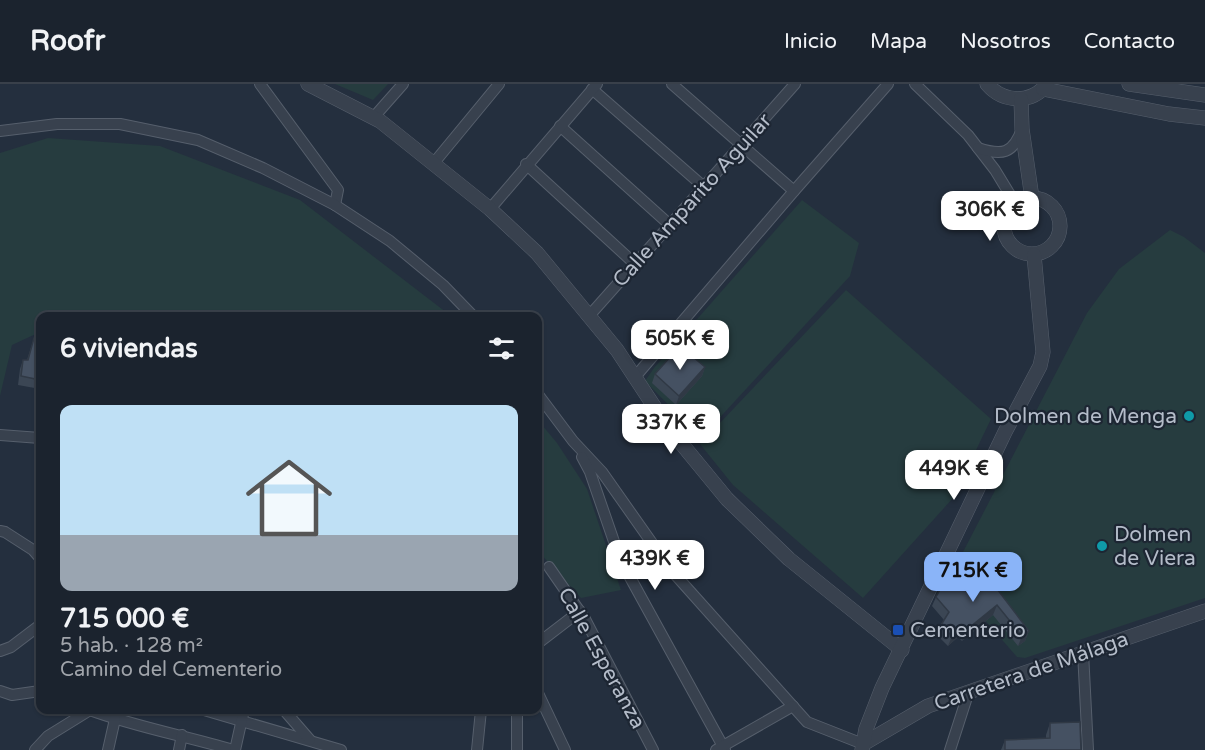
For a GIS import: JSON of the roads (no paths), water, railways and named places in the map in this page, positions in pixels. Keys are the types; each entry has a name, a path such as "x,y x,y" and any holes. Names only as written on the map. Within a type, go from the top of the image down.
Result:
{"street":[{"path":"308,84 373,118 490,209 537,254 617,350 667,426 728,499 789,559 902,650"},
{"path":"373,118 403,84"},
{"path":"434,164 499,84"},
{"path":"672,84 794,191"},
{"name":"Calle Amparito Aguilar","path":"589,316 795,84"},
{"path":"635,377 888,84"},
{"path":"915,84 968,135 995,170 1015,203"},
{"path":"987,84 998,94 1009,98 1021,99 1034,95 1045,86 1168,114 1205,118"},
{"path":"1129,84 1205,95"},
{"path":"262,85 338,190 335,205"},
{"path":"490,209 594,86 704,187"},
{"path":"1021,99 1022,129 1032,198"},
{"path":"0,131 57,124 120,124 198,140 263,168 335,205 390,241 443,285 469,312"},
{"path":"560,126 670,225"},
{"path":"978,148 996,153 1012,148 1018,142 1022,129"},
{"path":"526,164 635,264"},
{"path":"1032,198 1041,199 1050,204 1060,220 1057,239 1043,252 1034,255 1016,250 1005,236 1003,227 1004,218 1015,203 1032,198"},
{"path":"542,400 573,441 602,472 670,570 807,722 862,748 873,708 1005,432 1040,366 1043,352 1034,255"},
{"path":"0,435 36,438"},
{"path":"573,441 590,472 620,559 721,749 794,706"},
{"path":"0,531 36,553"},
{"name":"Calle Esperanza","path":"549,567 580,611 653,750"},
{"path":"542,640 580,611"},
{"name":"Carretera de Málaga","path":"862,748 928,706 1205,611"},
{"path":"0,651 11,647 36,628"},
{"path":"1083,652 1088,750"},
{"path":"0,691 12,695 36,692"},
{"path":"950,750 969,691"},
{"path":"542,702 565,750"},
{"path":"35,750 48,736 84,714"},
{"path":"101,714 234,750 242,714 314,746 341,750"},
{"path":"287,714 314,746"},
{"path":"477,750 481,714"},
{"path":"517,714 517,750"},
{"path":"108,750 115,719"},
{"path":"179,750 182,735"}],"place":[{"name":"Dolmen de Menga","path":"1189,416"},
{"name":"Dolmen de Viera","path":"1102,546"},
{"name":"Cementerio","path":"898,630"}]}
